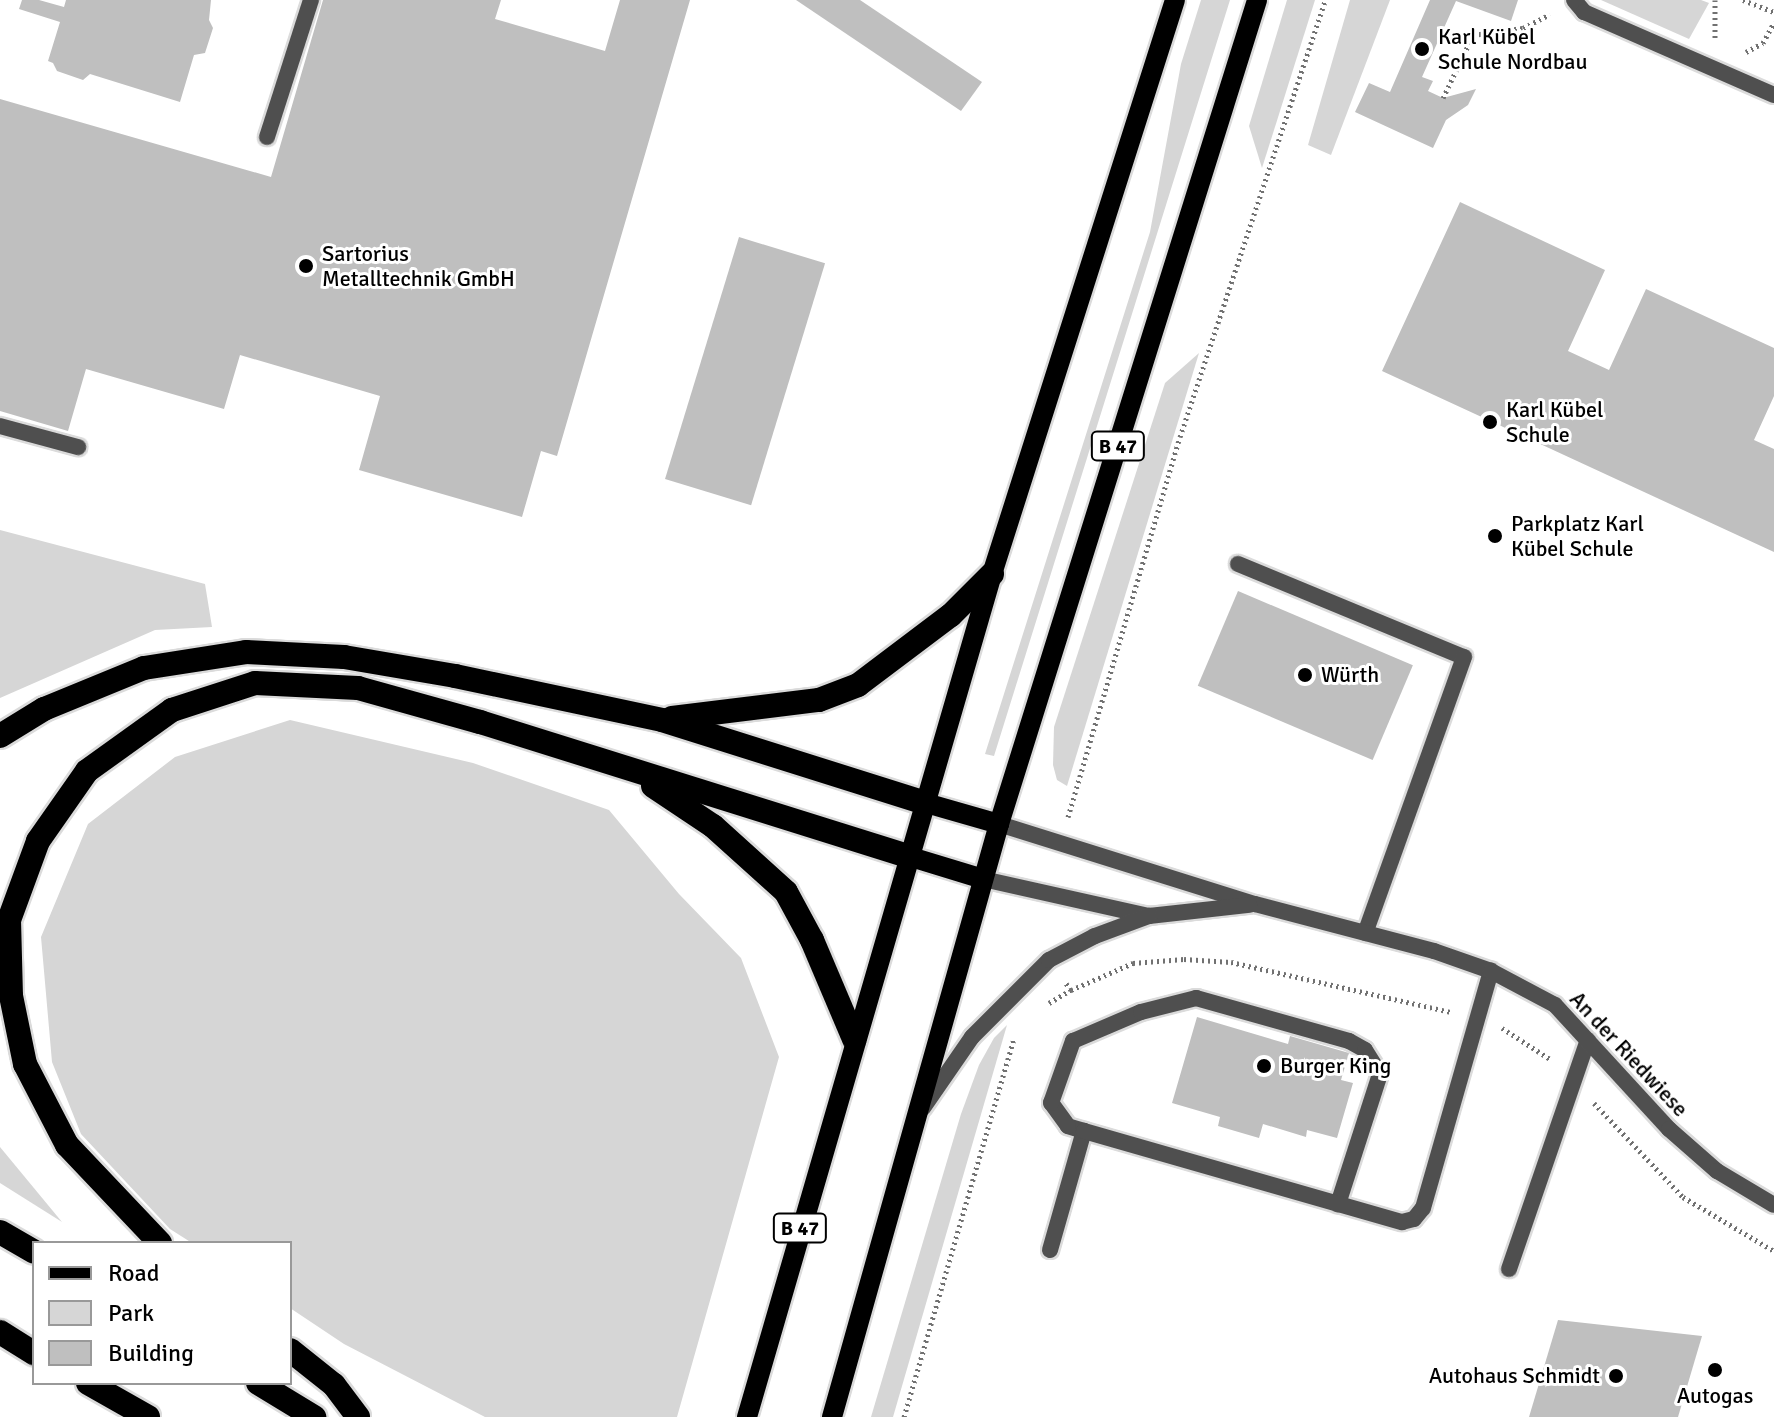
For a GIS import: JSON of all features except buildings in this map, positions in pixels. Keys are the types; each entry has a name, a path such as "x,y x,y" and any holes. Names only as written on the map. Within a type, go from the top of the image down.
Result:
{"highway":[{"path":"662,720 819,700 858,685 951,615 992,574"},
{"path":"0,736 44,709 144,668 246,652 344,657 455,676 662,720 926,803"},
{"path":"158,1241 67,1145 25,1064 11,996 9,920 38,841 87,771 172,710 255,683 358,688 480,722 631,772 911,857"},
{"path":"631,772 713,826 786,892 812,940 854,1039"},
{"path":"0,1232 32,1251"},
{"path":"0,1332 32,1352"},
{"path":"292,1352 334,1385 358,1417"},
{"path":"92,1385 148,1417"},
{"path":"261,1385 314,1417"}],"main road":[{"name":"B 47","path":"747,1417 854,1039 911,857 992,574 1175,0"},
{"name":"B 47","path":"832,1417 999,824 1257,0"},
{"path":"926,803 999,824"},
{"path":"911,857 983,879"}],"street":[{"path":"267,137 311,0"},
{"path":"1575,1 1584,12 1774,95"},
{"path":"0,426 78,447"},
{"path":"1238,564 1464,657 1365,933"},
{"name":"An der Riedwiese","path":"999,824 1255,904 1491,971 1555,1005 1669,1129 1717,1171 1774,1205"},
{"name":"An der Riedwiese","path":"983,879 1149,916"},
{"name":"An der Riedwiese","path":"915,1120 972,1037 1049,960 1095,936 1149,916 1255,904"},
{"path":"1338,1204 1380,1074 1365,1050 1349,1041 1196,998 1141,1012 1073,1041 1051,1103 1068,1126 1084,1131 1338,1204 1402,1222 1414,1219 1423,1208 1491,971"},
{"path":"1509,1269 1588,1040"},
{"path":"1050,1250 1084,1131"}],"path":[{"path":"1060,842 1180,437 1325,0"},
{"path":"1743,0 1774,12"},
{"path":"1443,98 1473,35 1523,28 1575,1"},
{"path":"1047,1004 1071,990 1049,960"},
{"path":"904,1417 1017,1033"}],"green space":[{"path":"1201,0 1230,0 994,756 985,754 1150,232 1181,64"},
{"path":"1287,0 1315,0 1262,168 1249,126"},
{"path":"1350,0 1390,0 1331,155 1308,145"},
{"path":"1601,0 1701,0 1709,3 1689,39"},
{"path":"1199,353 1067,786 1057,780 1053,765 1054,727 1165,383"},
{"path":"0,530 205,584 212,627 155,630 0,698"},
{"path":"290,720 473,763 609,810 679,894 741,958 779,1057 677,1417 485,1417 344,1344 292,1309 292,1241 189,1241 170,1229 81,1134 52,1062 41,937 88,824 175,757"},
{"path":"1007,1025 893,1417 871,1417 961,1114 979,1065 994,1038"},
{"path":"0,1147 62,1222 0,1183"}],"place":[{"name":"Karl Kübel Schule Nordbau","path":"1422,49"},
{"name":"Sartorius Metalltechnik GmbH","path":"306,266"},
{"name":"Karl Kübel Schule","path":"1490,422"},
{"name":"Parkplatz Karl Kübel Schule","path":"1495,536"},
{"name":"Würth","path":"1305,675"},
{"name":"Burger King","path":"1264,1066"},
{"name":"Autogas","path":"1715,1370"},
{"name":"Autohaus Schmidt","path":"1616,1376"}]}
